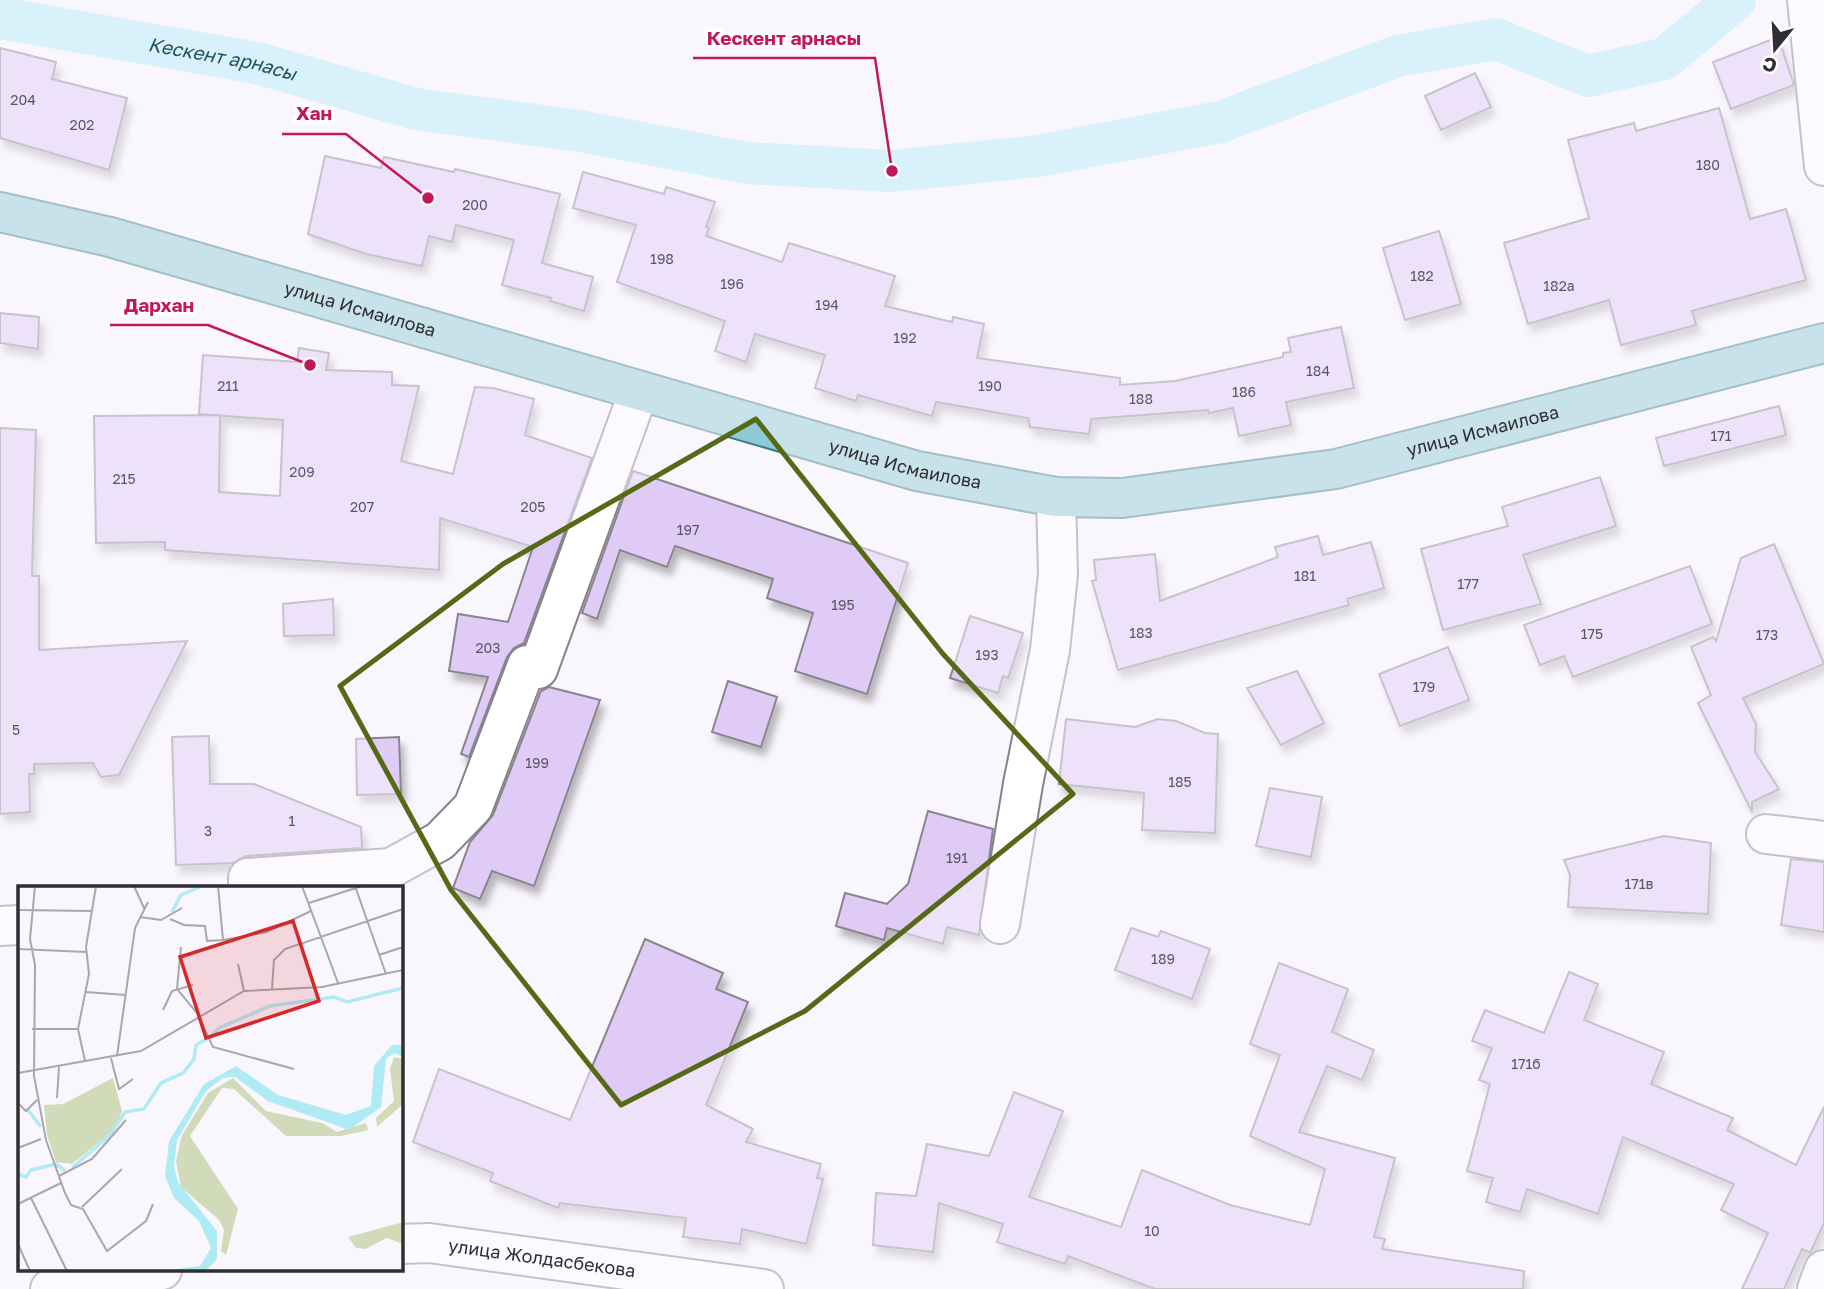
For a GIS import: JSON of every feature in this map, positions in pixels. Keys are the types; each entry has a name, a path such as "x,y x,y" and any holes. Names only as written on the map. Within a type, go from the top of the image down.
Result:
{"main road":[{"name":"улица Исмаилова","path":"0,212 110,237 917,471 1056,497 1122,498 1336,469 1824,343"}],"street":[{"path":"1807,0 1824,166"},
{"path":"248,886 248,878 391,868 440,841 473,807 527,665 538,668 639,391"},
{"path":"1000,924 1023,784 1050,650 1058,574 1056,497"},
{"path":"1766,834 1824,841"},
{"path":"0,926 18,925"},
{"name":"улица Жолдасбекова","path":"402,1244 429,1243 764,1289"},
{"path":"1817,1289 1824,1270"},
{"path":"50,1289 150,1272"}],"highlighted area":[{"path":"756,419 943,654 1073,794 805,1011 621,1105 451,890 340,686 503,564"}],"building":[{"path":"1778,37 1794,85 1731,109 1713,62"},
{"path":"0,48 56,62 52,79 127,98 109,170 0,138"},
{"path":"1475,73 1491,107 1441,130 1425,96"},
{"path":"1719,108 1750,219 1786,209 1806,280 1692,311 1696,325 1621,345 1609,300 1528,324 1504,243 1589,218 1568,140 1634,123 1636,131"},
{"path":"325,156 381,168 384,157 454,172 455,169 560,194 542,263 593,277 584,311 550,301 551,298 502,285 514,240 456,225 452,242 429,236 422,266 366,254 308,234"},
{"path":"583,172 664,194 666,187 715,202 706,227 709,228 706,236 782,262 789,243 895,276 885,306 952,322 953,317 984,324 977,358 1120,378 1120,385 1175,381 1283,357 1283,353 1291,352 1288,338 1341,327 1354,388 1286,402 1291,425 1239,436 1233,408 1209,413 1208,410 1091,419 1089,434 1030,427 1028,418 936,402 932,416 858,395 856,401 815,388 825,355 755,334 746,362 715,351 725,321 617,282 636,225 573,208"},
{"path":"1439,231 1461,304 1405,320 1383,248"},
{"path":"0,313 39,317 38,349 0,343"},
{"path":"299,348 329,353 326,370 392,372 392,385 419,386 401,461 453,474 475,387 493,388 534,399 525,435 592,458 524,643 514,648 507,657 469,757 461,754 488,677 449,671 458,614 508,622 533,547 440,518 439,570 165,550 165,542 96,543 94,416 214,415 199,414 203,355 297,362","holes":["220,415 283,420 280,496 219,492"]},
{"path":"1779,406 1786,435 1664,466 1656,438"},
{"path":"0,428 36,430 32,576 39,576 39,650 187,641 119,775 101,777 93,763 34,764 34,774 29,774 30,812 0,814"},
{"path":"633,471 908,563 867,694 795,671 813,613 767,598 773,579 675,546 667,567 620,550 597,619 582,613"},
{"path":"1600,477 1616,526 1523,555 1541,604 1443,630 1421,549 1508,526 1502,507"},
{"path":"1318,536 1323,555 1371,542 1384,588 1347,599 1349,605 1118,670 1092,581 1096,580 1094,560 1155,554 1160,601 1278,557 1275,547"},
{"path":"1774,544 1824,664 1743,698 1756,724 1755,752 1779,789 1752,802 1752,812 1698,703 1711,695 1691,647 1713,637 1716,641 1741,558"},
{"path":"1690,566 1712,624 1573,677 1564,656 1540,665 1524,625"},
{"path":"333,599 334,635 284,636 283,604"},
{"path":"970,616 1023,633 1008,678 1003,676 998,693 950,678"},
{"path":"1448,647 1469,700 1400,726 1379,674"},
{"path":"1297,671 1324,723 1281,745 1247,688"},
{"path":"728,681 777,697 761,747 712,732"},
{"path":"549,687 600,700 534,886 492,871 480,899 453,888 470,842 493,815 541,691"},
{"path":"1066,719 1135,727 1158,719 1176,721 1205,733 1218,734 1215,833 1142,830 1144,793 1059,784"},
{"path":"209,736 210,784 254,784 361,827 362,848 246,856 233,863 176,865 172,737"},
{"path":"399,737 401,794 357,795 356,739"},
{"path":"1270,788 1322,797 1311,857 1256,846"},
{"path":"928,811 993,829 979,935 947,927 943,944 887,928 884,940 836,926 845,893 887,904 908,884"},
{"path":"1664,836 1711,843 1708,914 1568,907 1570,875 1564,860"},
{"path":"1791,859 1824,862 1824,932 1781,925"},
{"path":"1131,928 1158,937 1161,931 1210,949 1192,999 1115,970"},
{"path":"645,939 723,973 716,989 748,1002 706,1105 753,1129 746,1142 821,1164 817,1178 823,1179 806,1244 742,1229 740,1244 683,1237 686,1218 560,1203 558,1208 490,1181 493,1173 413,1142 439,1069 570,1120"},
{"path":"1279,963 1348,989 1332,1032 1374,1050 1362,1080 1327,1066 1299,1132 1395,1158 1374,1237 1385,1239 1382,1249 1524,1271 1523,1289 1155,1289 1068,1256 1065,1264 997,1242 1003,1224 939,1203 933,1252 873,1245 876,1193 916,1196 927,1144 989,1156 1014,1092 1063,1111 1029,1197 1121,1227 1142,1170 1230,1205 1310,1225 1325,1169 1250,1136 1280,1055 1250,1044"},
{"path":"1569,972 1598,984 1584,1020 1664,1052 1651,1084 1733,1118 1727,1130 1796,1165 1824,1107 1824,1223 1810,1253 1802,1249 1784,1289 1742,1289 1768,1233 1721,1210 1734,1184 1623,1137 1598,1214 1527,1189 1520,1212 1486,1202 1493,1178 1467,1171 1490,1084 1479,1080 1492,1048 1472,1041 1485,1010 1544,1033"}],"waterway":[{"name":"Кескент арнасы","path":"0,18 257,63 416,109 580,131 747,163 892,171 1038,156 1220,122 1398,56 1496,39 1588,76 1664,59 1735,0"}],"place":[{"name":"Кескент арнасы","path":"892,171"},
{"name":"Хан","path":"428,198"},
{"name":"Дархан","path":"310,365"}]}
